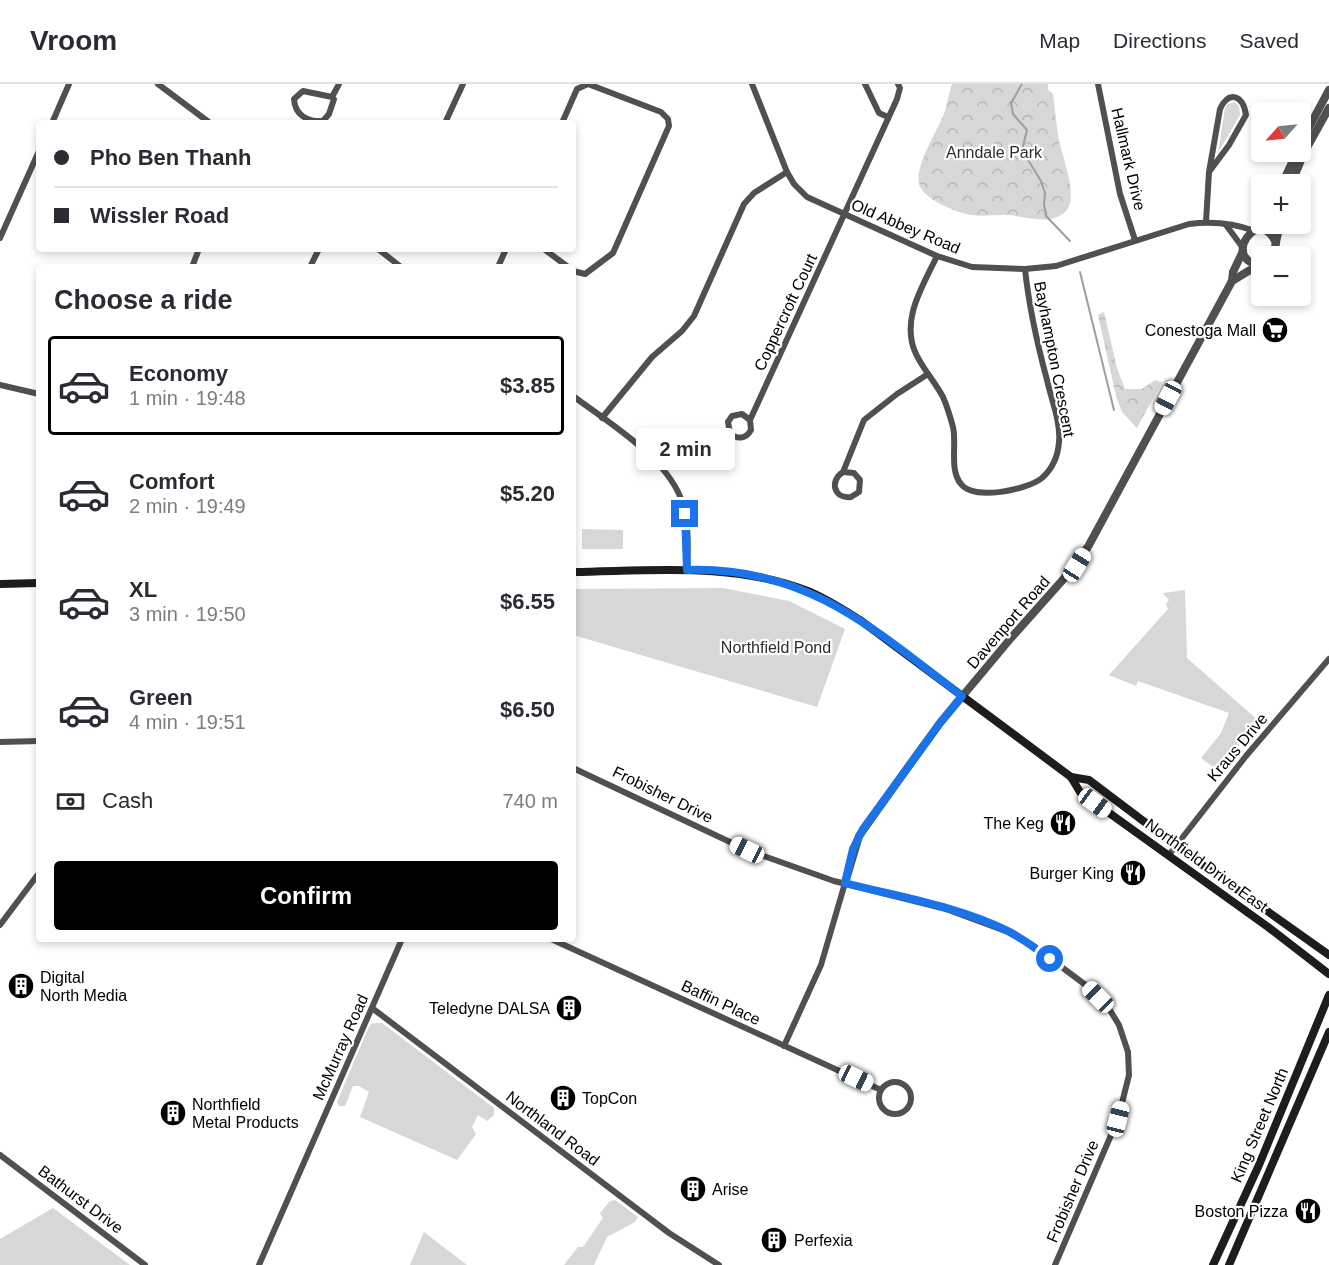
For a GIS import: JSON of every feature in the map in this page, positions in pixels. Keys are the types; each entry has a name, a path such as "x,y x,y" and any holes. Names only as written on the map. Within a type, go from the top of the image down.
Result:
{"main road":[{"name":"Northfield Drive East","path":"576,572 722,570 772,579 810,592 860,620 1071,777 1080,792 1268,927 1329,974"},
{"path":"0,584 36,583"},
{"name":"Northfield Drive East","path":"1071,777 1089,780 1329,955"},
{"name":"King Street North","path":"1213,1265 1259,1165 1329,995"},
{"name":"King Street North","path":"1229,1265 1329,1032"}],"street":[{"path":"53,120 69,84"},
{"path":"323,120 332,106 334,99 332,97 339,84"},
{"path":"446,120 463,84"},
{"path":"563,120 577,89 588,84 661,112 668,119 669,126 613,253 585,274 576,272"},
{"name":"Old Abbey Road","path":"752,84 787,172 794,184 807,197 937,256 972,267 1025,269 1056,266 1189,224 1206,222 1251,229"},
{"path":"865,84 879,113 888,117"},
{"name":"Coppercroft Court","path":"750,420 897,99 900,88 898,84"},
{"name":"Hallmark Drive","path":"1098,84 1120,194 1135,240"},
{"path":"162,85 206,120"},
{"path":"1311,124 1329,90"},
{"path":"308,120 294,108 294,99 303,91 332,97"},
{"path":"1206,222 1209,172 1220,109 1224,100 1231,97 1238,98 1243,103 1246,115 1229,146 1209,172"},
{"path":"1295,174 1329,108"},
{"path":"0,238 36,158"},
{"path":"603,418 652,357 682,332 694,316 744,204 754,193 787,172"},
{"path":"1226,225 1240,242 1247,259 1251,260"},
{"name":"Davenport Road","path":"784,1046 821,965 853,849 863,829 940,723 1077,565 1232,280 1233,272 1243,250 1245,237 1251,233"},
{"path":"1269,234 1276,243"},
{"path":"1275,246 1278,234"},
{"path":"382,252 397,264"},
{"path":"548,252 564,264"},
{"name":"Bayhampton Crescent","path":"937,256 916,300 911,318 911,334 916,353 942,395 948,410 954,434 957,477 961,485 977,492 1026,488 1041,479 1053,465 1059,440 1029,308 1025,269"},
{"path":"1232,280 1251,270"},
{"path":"843,472 854,473 860,480 858,492 851,497 840,496 834,487 837,476 843,472 864,420 897,394 928,374"},
{"path":"0,385 36,393"},
{"path":"576,398 655,460 671,479 685,514 687,570"},
{"name":"Kraus Drive","path":"1168,856 1246,756 1329,659"},
{"path":"0,742 36,741"},
{"name":"Frobisher Drive","path":"576,769 747,850 845,883 946,909 1008,932 1032,945 1088,986 1108,1007 1119,1025 1128,1052 1130,1075 1118,1119 1055,1265"},
{"path":"0,925 36,877"},
{"name":"McMurray Road","path":"259,1265 401,942"},
{"name":"Baffin Place","path":"558,942 880,1090"},
{"name":"Northland Road","path":"372,1008 669,1233 719,1265"},
{"path":"890,1082 902,1083 907,1086 911,1094 910,1105 898,1114 886,1112 879,1100 880,1090 890,1082"},
{"name":"Bathurst Drive","path":"0,1155 145,1265"}],"green space":[{"name":"Anndale Park","path":"952,84 1048,84 1048,90 1053,94 1059,140 1070,186 1070,204 1066,211 1060,216 1046,219 1009,215 972,215 933,200 921,189 920,167 942,119"},
{"path":"1235,102 1239,107 1240,115 1218,153 1225,108 1228,104"},
{"path":"1104,312 1117,368 1125,389 1142,389 1155,380 1162,382 1137,428 1122,412 1116,396 1098,315"},
{"path":"582,529 623,530 623,549 582,549"},
{"name":"Northfield Pond","path":"723,588 789,601 845,629 817,707 576,636 576,589"},
{"path":"1185,590 1187,658 1260,722 1217,770 1201,758 1221,733 1229,713 1138,681 1136,686 1109,675 1168,609 1166,604 1169,600 1163,593"},
{"path":"382,1023 494,1108 494,1115 487,1121 478,1115 472,1127 476,1134 457,1160 360,1117 369,1092 359,1086 353,1086 345,1106 339,1106 337,1102 367,1031 371,1024"},
{"path":"615,1200 638,1217 635,1222 607,1237 594,1265 564,1265 578,1247 583,1247 603,1218 600,1213 610,1201"},
{"path":"53,1208 130,1265 0,1265 0,1239"},
{"path":"424,1232 467,1265 410,1265"}],"waterway":[{"path":"1022,84 1011,103 1013,114 1027,130 1022,150 1041,181 1045,193 1046,216 1070,241"},
{"path":"1080,272 1114,410"}],"place":[{"name":"Conestoga Mall","path":"1275,330"},
{"name":"The Keg","path":"1063,823"},
{"name":"Burger King","path":"1133,873"},
{"name":"Digital North Media","path":"21,986"},
{"name":"Teledyne DALSA","path":"569,1008"},
{"name":"TopCon","path":"563,1098"},
{"name":"Northfield Metal Products","path":"173,1113"},
{"name":"Arise","path":"693,1189"},
{"name":"Boston Pizza","path":"1308,1211"},
{"name":"Perfexia","path":"774,1240"}],"route":[{"path":"685,514 687,570 722,570 750,574 810,592 860,620 962,696 863,829 853,849 845,883 946,909 993,925 1032,945 1050,959"}]}
